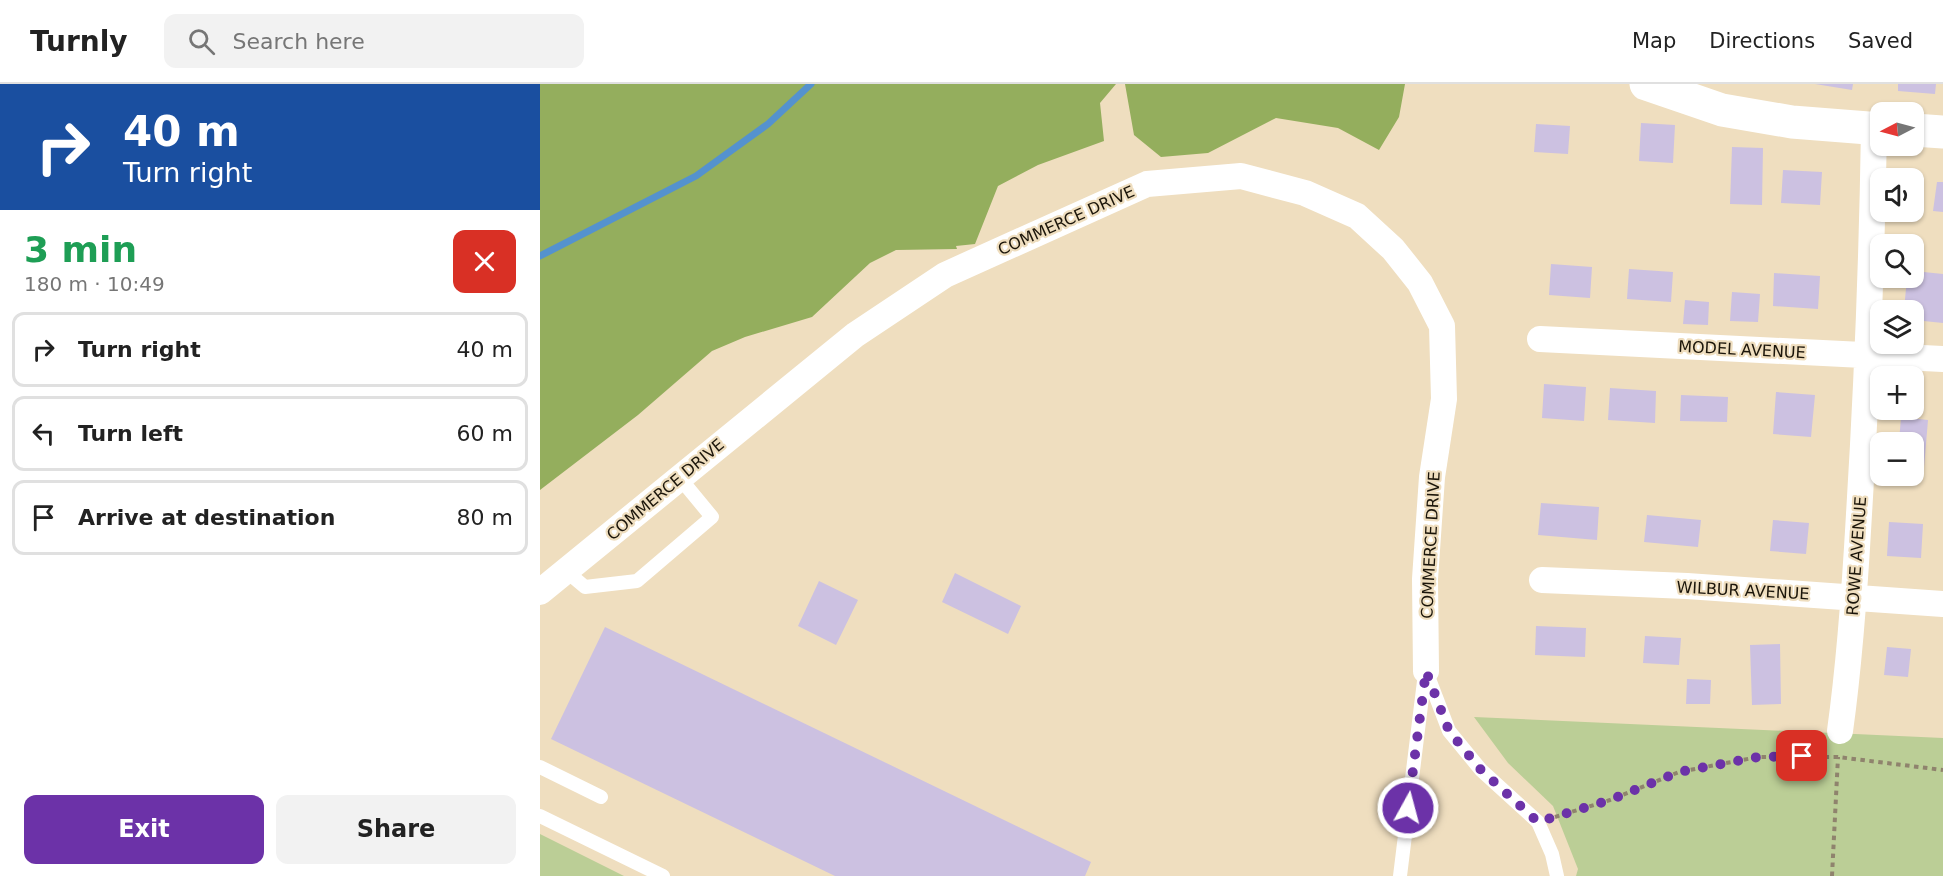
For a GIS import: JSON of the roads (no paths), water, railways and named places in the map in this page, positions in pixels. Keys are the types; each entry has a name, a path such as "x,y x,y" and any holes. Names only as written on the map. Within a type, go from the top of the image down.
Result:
{"street":[{"path":"1646,84 1722,110 1792,122 1870,128"},
{"path":"1924,131 1943,132"},
{"name":"ROWE AVENUE","path":"1840,731 1854,596 1868,354 1876,156"},
{"name":"COMMERCE DRIVE","path":"540,592 855,335 945,275 1147,184 1241,176 1305,193 1357,216 1393,249 1420,283 1442,326 1444,399 1432,477 1425,579 1426,671"},
{"name":"MODEL AVENUE","path":"1540,339 1943,359"},
{"name":"WILBUR AVENUE","path":"1542,580 1854,596 1943,604"}],"lane":[{"path":"566,571 585,587 637,581 712,517 679,477"},
{"path":"1426,671 1449,731 1481,770 1538,822 1552,854 1557,876"},
{"path":"1400,876 1426,671"},
{"path":"540,767 601,797"},
{"path":"540,816 663,876"}],"waterway":[{"path":"540,256 696,176 768,124 811,84"}]}
